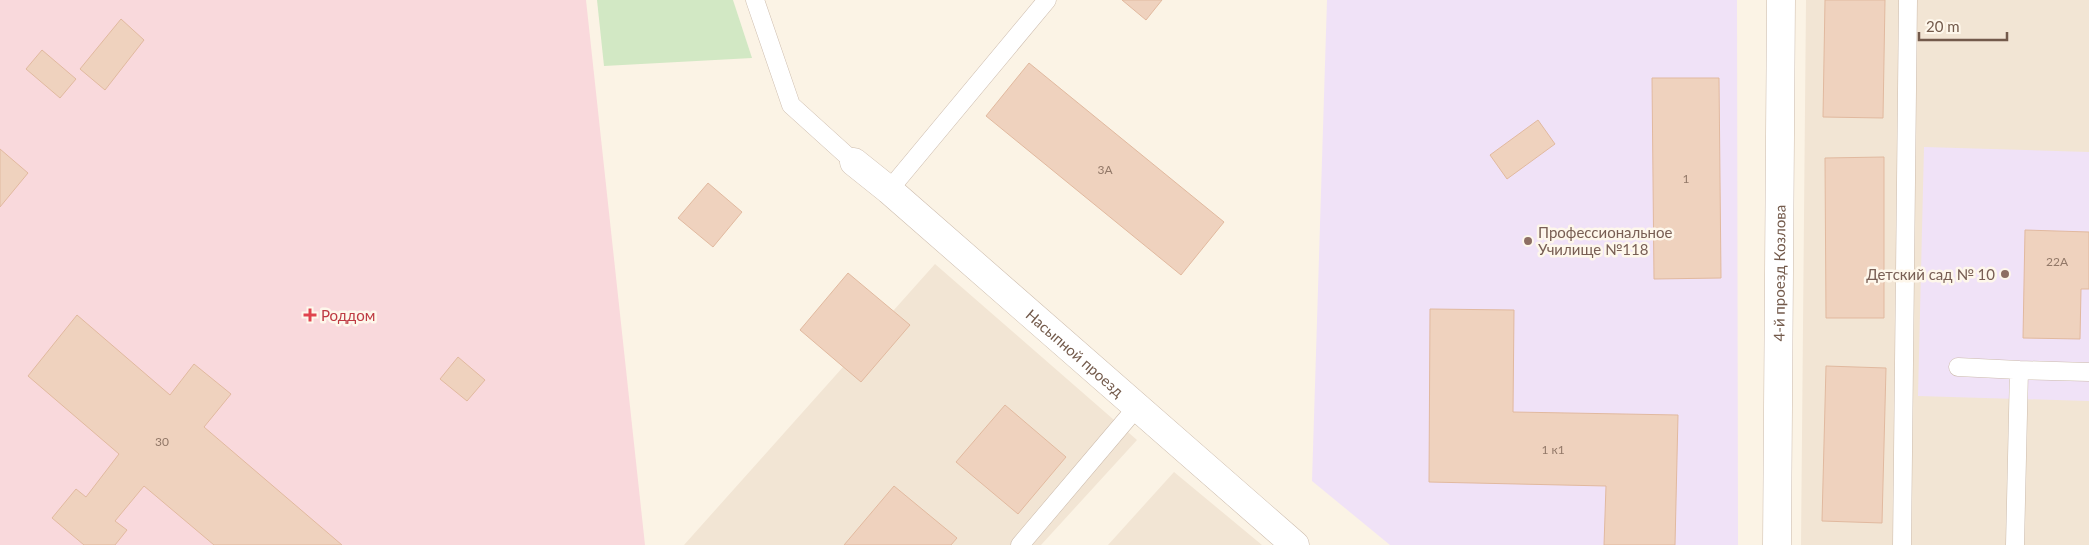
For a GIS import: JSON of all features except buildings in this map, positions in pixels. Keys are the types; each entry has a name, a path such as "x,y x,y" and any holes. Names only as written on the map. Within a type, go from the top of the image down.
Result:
{"street":[{"name":"4-й проезд Козлова","path":"1777,545 1781,0"},
{"name":"Насыпной проезд","path":"854,162 1295,545"}],"lane":[{"path":"755,0 791,105 854,162"},
{"path":"888,190 1047,0"},
{"path":"1902,545 1908,0"},
{"path":"1958,367 2089,372"},
{"path":"2015,545 2019,370"},
{"path":"1020,545 1137,407"}],"shaded area":[{"name":"Роддом","path":"0,0 586,0 645,545 0,545"},
{"name":"Профессиональное Училище №118","path":"1327,0 1737,0 1738,545 1390,545 1312,481"},
{"path":"1806,0 2089,0 2089,545 1801,545"},
{"name":"Детский сад № 10","path":"1924,147 2089,152 2089,401 1918,396"},
{"path":"935,264 1137,440 1041,545 684,545"},
{"path":"1174,472 1262,545 1108,545"}],"green space":[{"path":"597,0 733,0 752,58 604,66"}],"place":[{"name":"Профессиональное Училище №118","path":"1528,241"},
{"name":"Детский сад № 10","path":"2005,274"},
{"name":"Роддом","path":"310,315"}]}
